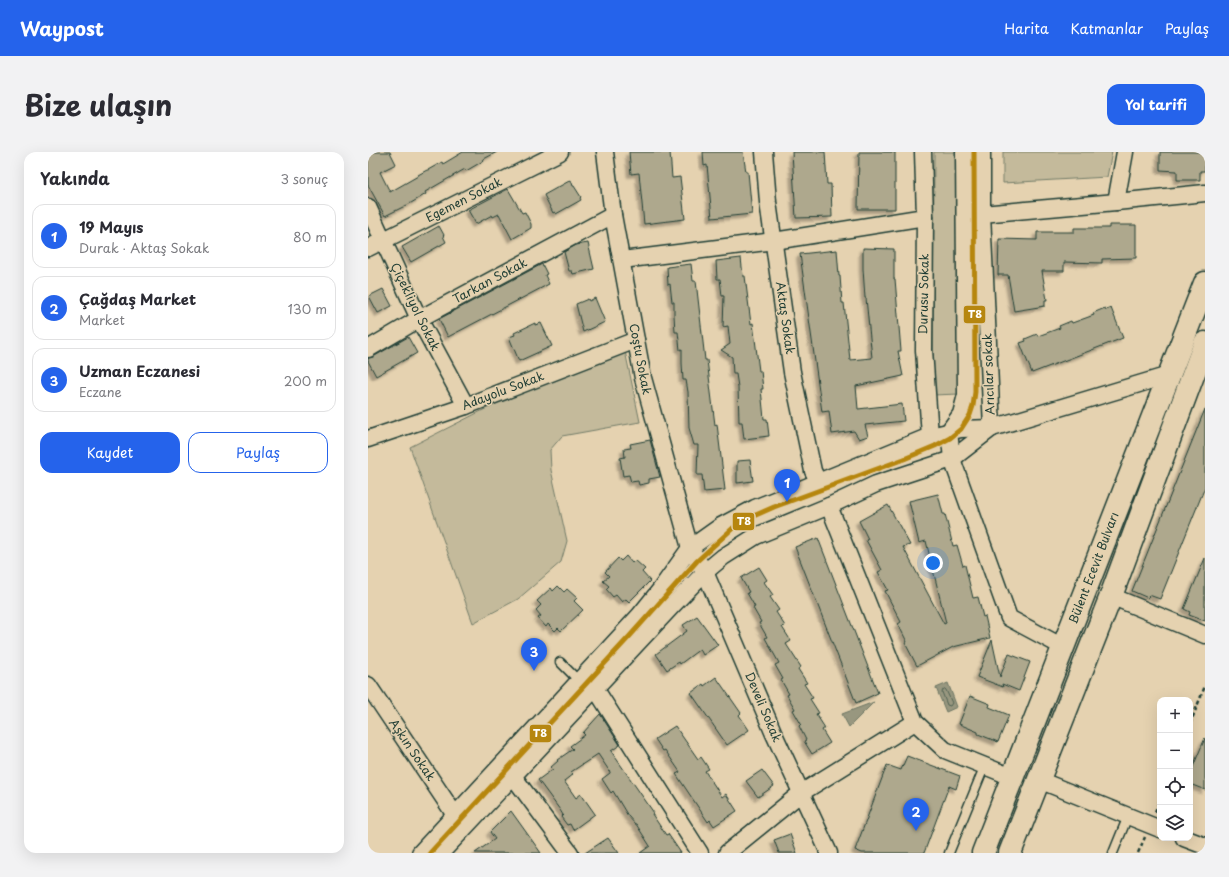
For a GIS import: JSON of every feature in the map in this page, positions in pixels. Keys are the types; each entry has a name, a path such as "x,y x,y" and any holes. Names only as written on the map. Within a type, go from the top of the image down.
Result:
{"main road":[{"name":"Bülent Ecevit Bulvarı","path":"983,853 1205,283"},
{"name":"Bülent Ecevit Bulvarı","path":"1010,853 1200,366 1205,343"}],"street":[{"name":"Egemen Sokak","path":"368,248 560,152"},
{"name":"Coştu Sokak","path":"605,152 613,215 642,378 697,560"},
{"name":"Aktaş Sokak","path":"764,152 768,202 792,372 813,471 818,481"},
{"name":"Durusu Sokak","path":"923,152 925,218 924,350 930,436"},
{"path":"964,152 966,395 961,414 949,431 952,459 1009,618 1063,647"},
{"name":"Arıcılar sokak","path":"982,152 982,214 992,428"},
{"path":"1116,202 1125,152"},
{"path":"982,214 1205,193"},
{"name":"Çiçekliyol Sokak","path":"368,207 420,319 466,406"},
{"name":"Tarkan Sokak","path":"368,349 420,319 613,215"},
{"path":"622,260 774,241 925,218"},
{"name":"Adayolu Sokak","path":"368,439 466,406 636,340"},
{"path":"441,853 595,688 697,560 721,526 755,508 930,436 961,429 992,428 1169,375"},
{"path":"420,853 579,681 660,590 697,560 723,557 756,536 829,506 876,484 952,459 992,428"},
{"path":"829,506 915,722 945,750 1012,777"},
{"name":"Develi Sokak","path":"697,560 774,734 829,853"},
{"path":"1111,596 1205,635"},
{"name":"Aşkın Sokak","path":"368,686 455,815"},
{"path":"595,688 700,853"},
{"path":"727,853 801,793 915,722"},
{"path":"513,776 570,853"},
{"path":"1039,780 1157,828"},
{"path":"1192,841 1205,846"}],"lane":[{"path":"560,662 579,681"},
{"path":"949,853 985,765"},
{"path":"1113,853 1128,816"}],"path":[{"path":"1193,716 1205,686"}],"shaded area":[{"path":"934,152 960,152 959,394 933,395"},
{"path":"1003,152 1112,152 1107,177 1003,183"},
{"path":"625,351 640,422 562,436 550,450 551,470 567,541 561,562 518,599 473,623 410,447 513,395"}],"water":[{"path":"948,683 957,707 946,712 936,688"},
{"path":"874,702 849,727 842,714"}],"building":[{"path":"368,152 390,152 396,164 380,172 390,192 427,170 442,162 443,164 463,152 497,152 466,171 465,169 425,192 426,194 411,203 385,216 368,185"},
{"path":"629,152 670,152 672,178 680,177 685,219 644,224 639,173 631,174"},
{"path":"703,152 743,152 746,172 748,172 752,214 712,218 707,165 704,166"},
{"path":"792,152 825,152 827,184 831,184 832,217 796,218"},
{"path":"859,152 895,152 895,209 858,209"},
{"path":"1160,152 1205,152 1205,171 1200,171 1200,180 1177,180 1177,171 1160,170"},
{"path":"571,180 573,186 581,197 581,200 556,214 555,212 553,213 544,195"},
{"path":"508,189 522,213 525,212 531,224 531,228 512,239 499,214 493,217 492,215 476,224 468,210"},
{"path":"1109,225 1136,225 1136,258 1102,259 1102,263 1064,262 1064,271 1042,271 1047,300 1045,300 1045,306 1014,311 1008,275 998,275 999,239 1037,240 1037,232 1074,232 1074,228 1109,228"},
{"path":"439,226 446,242 411,262 402,247"},
{"path":"588,243 594,269 573,274 572,271 569,271 564,252 576,245"},
{"path":"863,248 894,249 894,279 901,351 898,351 903,376 856,386 858,409 902,404 904,421 865,425 868,436 859,439 854,431 832,434 829,411 822,412 800,254 837,250 842,303 844,303 850,360 872,358 865,298"},
{"path":"741,258 743,276 745,276 751,324 753,323 759,371 761,371 764,419 767,419 769,436 744,439 742,422 739,422 738,387 736,374 733,374 732,357 721,350 730,344 728,326 723,327 724,296 722,296 720,279 717,279 716,261"},
{"path":"542,264 547,274 545,275 549,284 448,337 439,319"},
{"path":"691,264 693,281 696,281 705,360 707,360 715,425 717,424 725,490 704,492 702,475 697,475 698,445 694,445 689,428 688,392 686,380 683,380 682,349 680,350 678,332 675,332 674,302 672,302 670,284 668,285 667,267"},
{"path":"383,289 392,306 378,313 369,296"},
{"path":"595,298 605,322 583,332 576,304"},
{"path":"1105,308 1106,310 1111,308 1123,338 1032,373 1020,343 1037,334 1038,336 1060,328 1059,326 1071,321 1072,323 1094,315 1093,313"},
{"path":"535,323 535,325 541,323 552,346 519,361 509,337"},
{"path":"408,337 417,353 376,376 368,361 368,358 373,357"},
{"path":"1205,409 1205,487 1160,599 1149,595 1148,598 1132,591"},
{"path":"650,440 660,477 649,479 649,483 639,485 638,481 631,482 629,475 623,476 620,458 625,457 624,449 631,448 630,444"},
{"path":"750,460 753,481 737,483 737,461"},
{"path":"938,494 953,546 957,545 963,566 965,565 973,598 978,597 983,617 985,616 990,638 953,647 917,666 905,643 907,642 898,624 901,622 885,591 888,590 878,572 882,570 866,540 868,539 859,521 888,505 910,545 903,547 944,624 946,623 926,541 919,543 909,501"},
{"path":"818,538 878,693 856,703 795,547"},
{"path":"626,556 632,563 635,560 645,569 642,572 650,581 629,602 626,599 622,602 616,595 613,597 606,589 609,586 603,581 609,576 605,572 618,558 621,561"},
{"path":"1205,558 1205,621 1189,615 1190,612 1184,609"},
{"path":"759,567 767,580 764,582 773,595 770,597 779,610 776,612 785,626 782,627 791,641 786,644 801,667 798,669 807,683 804,684 813,698 810,699 819,713 816,714 825,728 822,730 830,743 812,754 804,741 806,740 799,726 801,724 787,695 789,694 781,680 783,679 775,665 779,663 765,638 767,637 759,623 761,622 753,608 755,607 747,593 749,592 741,578"},
{"path":"558,586 564,592 567,589 577,598 574,601 583,610 561,631 558,628 555,631 548,624 546,627 538,618 541,616 536,610 541,605 537,601 551,588 553,591"},
{"path":"697,616 718,645 703,655 700,649 680,664 679,662 667,670 656,654 687,631 683,625"},
{"path":"992,640 1000,677 1009,654 1030,662 1019,691 1002,684 1003,687 977,677"},
{"path":"716,677 741,713 739,715 749,730 727,745 691,693"},
{"path":"970,696 990,704 989,707 1009,715 998,742 959,724"},
{"path":"600,714 620,745 611,751 654,813 652,814 666,835 668,834 681,853 640,853 650,846 636,824 628,816 613,791 611,793 602,779 610,772 598,754 571,772 573,774 564,781 576,798 581,794 595,814 573,830 570,824 567,825 561,817 563,815 560,810 538,780 553,769 551,767 558,761 557,760 573,749 570,746 585,735 583,733"},
{"path":"675,726 698,759 701,757 709,769 705,771 722,797 726,794 737,811 714,826 710,820 708,822 676,774 680,772 665,750 663,751 655,739"},
{"path":"1205,738 1205,790 1193,785 1193,767"},
{"path":"907,756 960,776 956,789 949,786 924,853 862,853 855,850 887,765 901,770"},
{"path":"762,770 774,786 758,797 746,781"},
{"path":"511,811 541,853 475,853 495,839 490,832"},
{"path":"790,834 797,853 779,853 774,840"},
{"path":"608,838 619,853 585,853"}],"transit line":[{"name":"T8","path":"430,853 697,561 733,528 749,518 774,507 935,446 950,438 961,429 970,415 975,392 974,152"}],"place":[{"name":"19 Mayıs","path":"787,502"},
{"name":"Uzman Eczanesi","path":"534,671"},
{"name":"Çağdaş Market","path":"916,831"}]}
